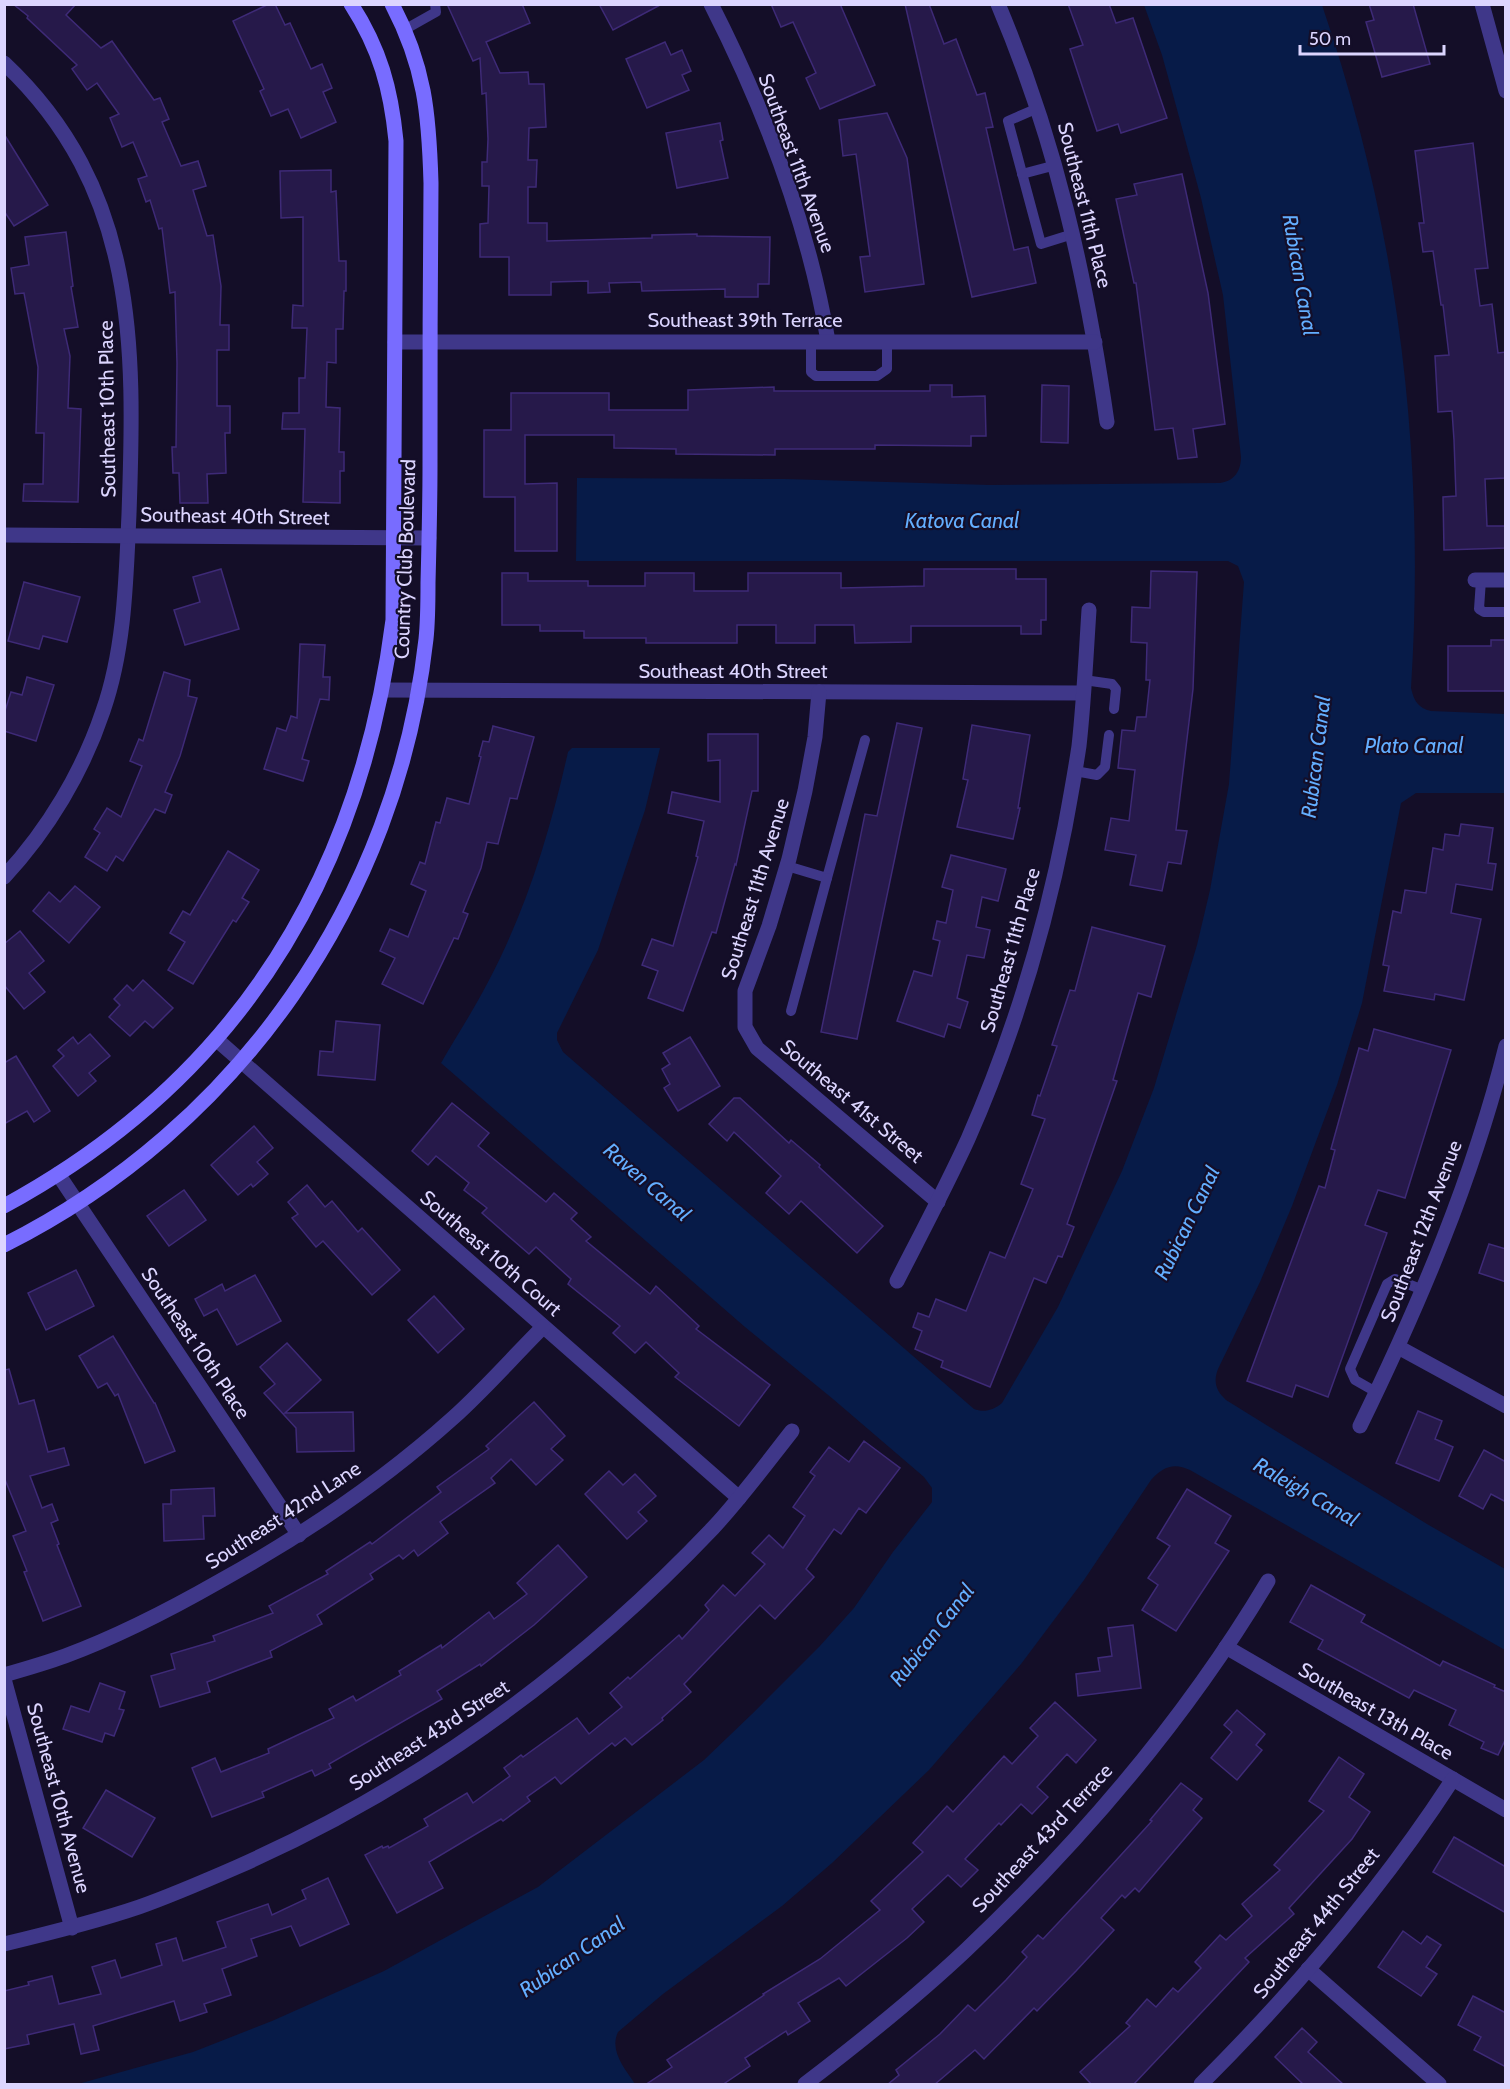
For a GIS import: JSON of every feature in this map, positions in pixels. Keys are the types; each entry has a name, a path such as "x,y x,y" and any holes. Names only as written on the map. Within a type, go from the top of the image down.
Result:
{"main road":[{"name":"Country Club Boulevard","path":"4,1206 58,1174 128,1125 186,1071 216,1039 246,1002 293,930 328,864 362,773 383,690 393,620 396,141 394,116 384,69 376,48 351,4"},
{"name":"Country Club Boulevard","path":"4,1245 78,1203 153,1149 198,1109 242,1062 269,1028 326,944 360,879 393,793 419,690 427,636 430,342 429,136 424,90 418,65 392,4"}],"street":[{"name":"Southeast 11th Avenue","path":"711,4 761,112 780,162 821,299 828,341"},
{"name":"Southeast 11th Place","path":"999,4 1038,108 1074,234 1095,342 1107,422"},
{"path":"1482,4 1506,91"},
{"name":"Southeast 10th Place","path":"4,63 41,104 77,156 96,194 111,233 125,298 130,353 128,536"},
{"name":"Southeast 39th Terrace","path":"395,342 1095,342"},
{"name":"Southeast 40th Street","path":"4,535 429,538"},
{"path":"4,877 41,833 61,801 104,711 118,651 128,536"},
{"path":"1478,580 1506,580"},
{"name":"Southeast 11th Place","path":"897,1281 938,1202 978,1115 1020,1004 1040,935 1058,860 1075,771 1089,610"},
{"name":"Southeast 40th Street","path":"383,690 819,692 1083,686"},
{"name":"Southeast 11th Avenue","path":"745,1027 745,991 769,926 806,791 815,738 819,692"},
{"name":"Southeast 41st Street","path":"745,1027 757,1048 938,1202"},
{"name":"Southeast 10th Court","path":"216,1039 739,1498"},
{"name":"Southeast 12th Avenue","path":"1360,1426 1423,1290 1466,1181 1506,1046"},
{"name":"Southeast 10th Place","path":"58,1174 299,1535"},
{"name":"Southeast 42nd Lane","path":"4,1677 65,1656 146,1621 299,1535 364,1490 426,1441 455,1416 543,1327"},
{"path":"1398,1347 1506,1406"},
{"name":"Southeast 43rd Street","path":"4,1944 72,1928 140,1907 184,1890 273,1851 363,1804 441,1757 532,1692 610,1628 661,1580 739,1498 792,1431"},
{"name":"Southeast 43rd Terrace","path":"805,2085 899,2010 965,1951 1028,1889 1088,1824 1144,1756 1227,1647 1268,1581"},
{"name":"Southeast 13th Place","path":"1227,1647 1506,1809"},
{"name":"Southeast 10th Avenue","path":"4,1677 72,1928"},
{"name":"Southeast 44th Street","path":"1201,2085 1308,1969 1356,1913 1453,1779"},
{"path":"1308,1969 1439,2085"}],"lane":[{"path":"404,30 436,12 435,4"},
{"path":"1038,108 1008,121 1041,244 1074,234"},
{"path":"1022,174 1056,165"},
{"path":"811,341 811,372 816,376 877,376 887,369 887,341"},
{"path":"1478,580 1479,609 1484,612 1506,612"},
{"path":"1083,686 1112,684 1116,689 1114,709"},
{"path":"1075,771 1097,775 1105,767 1109,735"},
{"path":"791,1011 865,740"},
{"path":"787,866 827,878"},
{"path":"1376,1392 1355,1380 1350,1369 1388,1284 1395,1279 1423,1290"}],"water":[{"path":"1144,5 1322,5 1348,88 1370,172 1388,257 1401,342 1414,513 1415,600 1411,688 1417,703 1431,711 1505,714 1505,793 1416,793 1401,803 1362,1003 1337,1085 1292,1206 1260,1282 1218,1369 1216,1386 1226,1400 1427,1524 1505,1569 1505,1650 1190,1470 1179,1466 1169,1467 1159,1472 1151,1480 1084,1580 1021,1664 929,1770 832,1863 782,1906 663,1994 618,2032 615,2046 617,2053 635,2084 78,2084 193,2052 272,2021 384,1971 538,1887 704,1760 752,1714 819,1647 854,1608 932,1502 932,1488 924,1477 745,1327 441,1063 482,994 514,928 545,841 568,752 572,748 660,748 645,810 598,950 557,1033 557,1040 563,1052 974,1409 989,1410 1002,1403 1058,1307 1122,1171 1154,1088 1197,945 1210,890 1229,784 1244,582 1238,566 1228,561 576,561 577,478 785,479 990,485 1220,483 1230,480 1240,466 1241,457 1223,295 1201,198 1175,102 1162,55"}],"building":[{"path":"13,4 76,4 66,15 101,48 112,41 154,100 160,98 169,119 162,122 181,166 198,161 206,186 193,190 207,236 213,235 221,286 220,325 229,325 229,350 217,350 217,406 230,406 230,433 225,433 226,473 207,474 208,503 180,503 179,473 173,473 172,447 176,447 177,363 175,292 170,293 162,228 159,229 150,200 146,202 138,179 147,176 133,142 122,147 110,118 119,114 97,83 87,90 72,69 77,65"},
{"path":"269,4 275,4 285,25 290,23 311,69 322,64 332,88 323,92 336,122 301,138 288,109 271,116 260,91 264,89 233,21"},
{"path":"447,4 522,4 530,23 486,42 500,73 528,72 529,84 544,84 546,127 529,128 528,160 537,160 536,187 528,187 528,223 547,223 547,241 652,238 652,235 697,234 697,236 770,237 769,284 758,284 758,297 725,297 725,289 642,291 641,282 609,283 610,292 588,293 588,281 551,282 551,295 509,295 509,257 480,257 480,224 488,223 489,186 482,186 482,162 487,162 488,139 486,93 482,94 480,58 473,61"},
{"path":"599,4 662,4 613,30"},
{"path":"771,4 840,4 875,85 820,109 806,78 816,73 793,22 781,27"},
{"path":"905,4 929,4 944,44 956,39 977,95 985,93 993,127 986,128 1014,250 1028,247 1036,283 972,297"},
{"path":"1068,4 1109,4 1116,23 1133,18 1167,118 1121,133 1118,124 1097,131 1070,49 1083,45"},
{"path":"1369,4 1413,4 1430,64 1382,77 1366,22 1374,20"},
{"path":"665,42 671,55 682,50 691,71 682,75 689,90 647,108 626,59"},
{"path":"887,113 907,158 924,284 865,292 860,257 870,256 856,154 843,156 839,120"},
{"path":"720,123 723,140 720,141 728,178 677,188 666,133"},
{"path":"4,134 48,205 14,226 4,211"},
{"path":"1473,143 1488,268 1475,269 1480,306 1492,304 1498,353 1506,352 1506,478 1485,479 1487,526 1506,526 1506,548 1444,550 1443,497 1456,496 1454,440 1452,411 1438,412 1435,356 1449,355 1433,251 1423,252 1419,223 1424,223 1415,151"},
{"path":"331,170 331,192 336,191 339,261 346,261 346,291 344,291 343,329 336,329 336,363 327,362 326,407 340,408 339,452 344,452 344,471 340,471 340,503 303,502 305,429 282,429 283,413 299,413 299,378 305,378 307,328 292,328 293,305 303,306 303,217 281,218 280,171"},
{"path":"1182,174 1208,293 1225,424 1193,429 1197,457 1178,459 1173,428 1155,430 1136,283 1134,283 1116,199 1137,195 1134,184"},
{"path":"66,232 73,286 71,287 78,327 64,329 70,356 68,408 81,409 78,502 23,501 24,484 43,484 44,433 36,433 38,367 24,293 15,294 11,268 29,265 25,237"},
{"path":"930,385 952,385 952,397 985,396 986,436 971,436 971,446 875,445 875,449 775,449 775,455 676,454 676,449 614,448 614,435 525,435 525,484 557,483 557,551 515,551 515,497 484,497 484,430 511,430 511,393 609,393 609,410 688,410 688,390 774,387 774,391 930,391"},
{"path":"1042,385 1069,386 1068,443 1041,442"},
{"path":"221,569 239,629 185,645 174,610 200,602 193,577"},
{"path":"924,569 1016,569 1016,579 1046,579 1046,620 1041,620 1041,634 1021,634 1021,626 911,626 911,642 855,643 854,625 815,625 815,643 776,643 776,625 737,625 737,643 646,643 646,638 584,638 584,631 540,631 540,625 502,625 502,573 528,573 528,581 588,581 588,586 645,586 645,573 694,573 694,591 748,591 748,573 841,573 841,588 924,586"},
{"path":"1151,571 1197,572 1193,689 1176,830 1187,831 1181,864 1168,862 1162,891 1130,885 1136,855 1105,850 1111,818 1129,821 1135,770 1118,768 1122,730 1135,731 1137,717 1146,717 1150,680 1146,680 1147,643 1131,642 1132,607 1150,608"},
{"path":"24,582 80,597 67,642 43,636 39,649 8,641"},
{"path":"1491,640 1506,640 1506,691 1448,691 1448,646 1491,646"},
{"path":"300,644 325,645 323,677 330,677 329,700 320,699 302,759 309,761 303,781 264,769 277,728 286,731 291,716 297,718"},
{"path":"164,672 190,680 188,696 197,698 180,756 165,792 172,795 165,813 155,809 123,861 116,856 107,871 85,857 100,833 94,829 107,808 121,817 142,766 130,761 139,739 143,741"},
{"path":"27,677 54,685 36,741 4,731 4,714 11,692 22,695"},
{"path":"897,723 922,728 857,1039 821,1032 865,814 877,816"},
{"path":"972,725 1030,735 1018,808 1020,808 1013,839 957,827 968,780 963,779"},
{"path":"493,726 534,737 517,799 510,798 498,844 487,842 481,868 463,912 468,914 458,939 454,938 423,1004 382,984 395,958 380,951 390,929 408,937 426,891 411,884 420,862 425,864 436,822 440,823 447,798 469,804 483,741 489,742"},
{"path":"708,734 758,734 758,791 752,791 736,865 716,933 712,932 683,1011 648,998 658,971 642,965 652,939 673,946 698,857 696,856 704,821 668,813 672,792 720,802 720,760 708,761"},
{"path":"1461,824 1493,828 1488,863 1496,864 1492,890 1456,884 1451,913 1481,919 1464,1000 1435,994 1434,1000 1384,991 1389,966 1383,965 1393,911 1401,913 1405,890 1426,893 1433,848 1443,850 1445,834 1459,836"},
{"path":"228,851 259,870 242,898 249,902 236,922 233,920 193,984 168,970 185,942 170,933 183,911 190,915"},
{"path":"951,855 1006,869 998,901 982,897 976,927 990,930 984,958 967,955 957,998 968,1002 960,1028 948,1024 944,1037 897,1021 914,971 932,976 940,941 933,939 937,921 946,923 953,890 942,887"},
{"path":"75,886 100,907 69,943 33,911 49,892 60,902"},
{"path":"1092,927 1165,946 1151,997 1138,993 1113,1080 1117,1081 1067,1224 1074,1227 1062,1257 1058,1256 1046,1283 1034,1278 990,1387 941,1367 943,1361 915,1349 922,1331 913,1327 918,1313 929,1317 936,1299 966,1311 990,1252 1005,1258 1033,1189 1021,1184 1045,1119 1032,1115 1057,1046 1052,1045 1070,990 1075,991"},
{"path":"20,931 44,961 29,973 45,992 24,1009 4,985 4,944"},
{"path":"143,980 173,1008 153,1028 145,1021 130,1036 109,1017 120,1005 114,999 127,985 133,991"},
{"path":"336,1021 380,1025 375,1080 318,1075 320,1051 333,1052"},
{"path":"1374,1029 1451,1050 1405,1198 1378,1190 1365,1225 1387,1233 1328,1397 1296,1385 1292,1397 1247,1381 1319,1186 1325,1188 1335,1150 1331,1149 1359,1048 1368,1051"},
{"path":"90,1034 110,1056 89,1073 96,1081 78,1096 53,1066 64,1056 58,1050 73,1037 78,1044"},
{"path":"690,1037 720,1086 678,1111 664,1088 670,1084 662,1069 670,1064 663,1053"},
{"path":"16,1056 50,1111 34,1122 27,1111 4,1124 4,1063"},
{"path":"734,1098 740,1098 789,1143 791,1140 883,1226 857,1253 801,1201 789,1214 766,1193 781,1176 734,1132 727,1141 709,1124"},
{"path":"452,1103 489,1133 478,1146 546,1202 554,1193 577,1213 571,1219 591,1237 586,1241 650,1294 656,1286 699,1326 696,1329 770,1385 739,1426 675,1377 679,1373 646,1342 635,1353 613,1333 620,1326 568,1284 571,1279 536,1247 529,1254 482,1213 487,1208 464,1190 469,1183 436,1156 428,1165 412,1151"},
{"path":"254,1126 273,1148 257,1162 268,1174 253,1187 251,1184 238,1195 211,1165"},
{"path":"307,1185 325,1207 332,1201 358,1232 362,1228 400,1270 372,1295 323,1241 316,1247 292,1218 298,1214 288,1202"},
{"path":"184,1190 206,1220 169,1246 147,1216"},
{"path":"1489,1244 1506,1249 1506,1282 1479,1273"},
{"path":"76,1270 94,1306 46,1330 28,1293"},
{"path":"255,1275 281,1321 237,1345 217,1309 204,1316 195,1299 222,1284 225,1291"},
{"path":"434,1296 464,1329 438,1353 408,1320"},
{"path":"113,1336 155,1403 175,1451 145,1463 118,1394 115,1396 107,1383 98,1388 79,1356"},
{"path":"287,1343 321,1380 285,1413 353,1412 354,1451 297,1452 296,1428 264,1393 275,1384 260,1367"},
{"path":"9,1369 19,1404 34,1400 48,1452 64,1448 69,1465 30,1476 42,1508 52,1504 58,1520 51,1523 59,1544 57,1545 81,1606 43,1621 13,1536 26,1531 4,1477 4,1370"},
{"path":"534,1402 565,1436 551,1449 563,1460 536,1485 511,1459 491,1478 495,1483 440,1522 448,1533 418,1556 414,1550 403,1559 399,1555 370,1574 373,1579 317,1615 322,1624 270,1651 272,1657 207,1682 210,1692 160,1707 151,1676 175,1669 171,1654 215,1641 213,1636 273,1613 269,1606 328,1574 326,1571 370,1542 372,1544 441,1492 437,1487 489,1449 486,1446"},
{"path":"1418,1411 1442,1421 1435,1439 1453,1447 1439,1481 1396,1463"},
{"path":"864,1441 900,1468 866,1513 859,1508 841,1534 834,1529 806,1569 814,1577 775,1619 760,1605 684,1684 691,1692 662,1718 663,1720 632,1745 625,1738 615,1746 612,1743 561,1784 555,1777 527,1797 530,1801 503,1821 501,1819 429,1862 443,1888 397,1913 365,1855 382,1846 389,1848 428,1826 424,1819 467,1793 473,1803 510,1776 504,1768 577,1718 589,1734 622,1707 610,1693 628,1677 630,1679 679,1635 682,1639 709,1610 705,1605 723,1585 735,1596 765,1564 752,1553 769,1535 783,1548 805,1516 793,1507 815,1476 810,1472 829,1447 849,1462"},
{"path":"1484,1450 1506,1462 1506,1502 1491,1494 1483,1509 1459,1496"},
{"path":"609,1471 623,1485 635,1474 656,1496 638,1512 647,1521 627,1539 585,1494"},
{"path":"214,1488 215,1516 203,1516 204,1539 164,1541 163,1504 171,1504 171,1490"},
{"path":"1187,1489 1231,1516 1215,1543 1229,1551 1176,1631 1142,1610 1158,1585 1148,1578 1170,1546 1157,1538"},
{"path":"558,1545 587,1577 534,1625 481,1666 480,1664 437,1691 442,1699 329,1764 331,1768 315,1776 312,1770 262,1792 264,1797 212,1817 192,1768 215,1758 221,1772 269,1753 268,1749 334,1718 329,1709 353,1696 356,1701 401,1675 399,1671 441,1645 442,1648 489,1612 494,1619 527,1594 517,1583"},
{"path":"1311,1585 1365,1615 1361,1622 1440,1666 1443,1661 1506,1692 1506,1738 1498,1755 1481,1748 1484,1742 1449,1725 1456,1710 1414,1690 1409,1698 1318,1649 1323,1640 1290,1622"},
{"path":"1133,1625 1141,1688 1078,1696 1076,1674 1100,1671 1098,1658 1112,1656 1108,1628"},
{"path":"100,1683 125,1692 119,1709 124,1710 114,1736 105,1733 102,1742 63,1729 71,1706 89,1712"},
{"path":"1055,1702 1096,1740 1076,1763 1067,1754 1037,1787 1048,1797 1032,1814 1021,1804 1001,1825 999,1823 965,1859 978,1870 961,1887 948,1875 912,1909 924,1922 907,1938 846,1986 839,1978 798,2003 810,2021 788,2035 786,2031 745,2058 750,2066 722,2085 645,2085 672,2067 667,2060 763,1994 820,1959 880,1910 871,1901 923,1852 913,1843 947,1806 953,1812 1004,1756 1012,1764 1038,1736 1030,1728"},
{"path":"1237,1710 1265,1734 1256,1745 1262,1750 1237,1780 1211,1758 1232,1732 1224,1725"},
{"path":"1339,1757 1364,1774 1349,1797 1370,1812 1352,1839 1289,1908 1294,1914 1245,1958 1249,1962 1133,2085 1092,2085 1080,2072 1130,2026 1126,2023 1147,1999 1156,2007 1173,1988 1178,1992 1201,1968 1195,1962 1220,1935 1226,1940 1252,1916 1242,1904 1280,1870 1274,1865 1324,1811 1309,1801"},
{"path":"1181,1783 1202,1799 1193,1810 1202,1818 1139,1892 1135,1888 1125,1898 1122,1895 1101,1918 1114,1930 1076,1971 1037,2011 1034,2008 984,2059 975,2050 934,2085 887,2085 899,2075 896,2070 940,2034 968,2005 975,2011 1006,1980 1027,1957 1022,1952 1038,1935 1043,1939 1152,1821 1150,1820"},
{"path":"106,1790 155,1818 132,1857 83,1828"},
{"path":"1454,1837 1506,1867 1506,1913 1433,1872"},
{"path":"328,1878 349,1924 300,1946 291,1926 251,1939 257,1956 222,1969 231,1995 204,2004 207,2012 180,2021 174,2001 93,2026 99,2050 81,2054 74,2024 27,2035 29,2044 4,2049 4,1991 52,1976 59,2004 101,1994 92,1967 115,1960 121,1978 162,1965 156,1944 176,1938 183,1961 226,1947 217,1922 268,1904 272,1915 306,1899 302,1890"},
{"path":"1403,1931 1421,1944 1427,1936 1441,1945 1426,1967 1437,1974 1421,1996 1378,1967"},
{"path":"1473,1996 1506,2013 1506,2067 1474,2050 1481,2037 1458,2025"},
{"path":"1302,2028 1317,2042 1308,2052 1344,2085 1304,2085 1275,2057"}],"water label":[{"name":"Rubican Canal","path":"1300,275"},
{"name":"Katova Canal","path":"962,521"},
{"name":"Plato Canal","path":"1414,746"},
{"name":"Rubican Canal","path":"1316,757"},
{"name":"Raven Canal","path":"647,1182"},
{"name":"Rubican Canal","path":"1187,1223"},
{"name":"Raleigh Canal","path":"1306,1492"},
{"name":"Rubican Canal","path":"932,1635"},
{"name":"Rubican Canal","path":"572,1957"}]}
